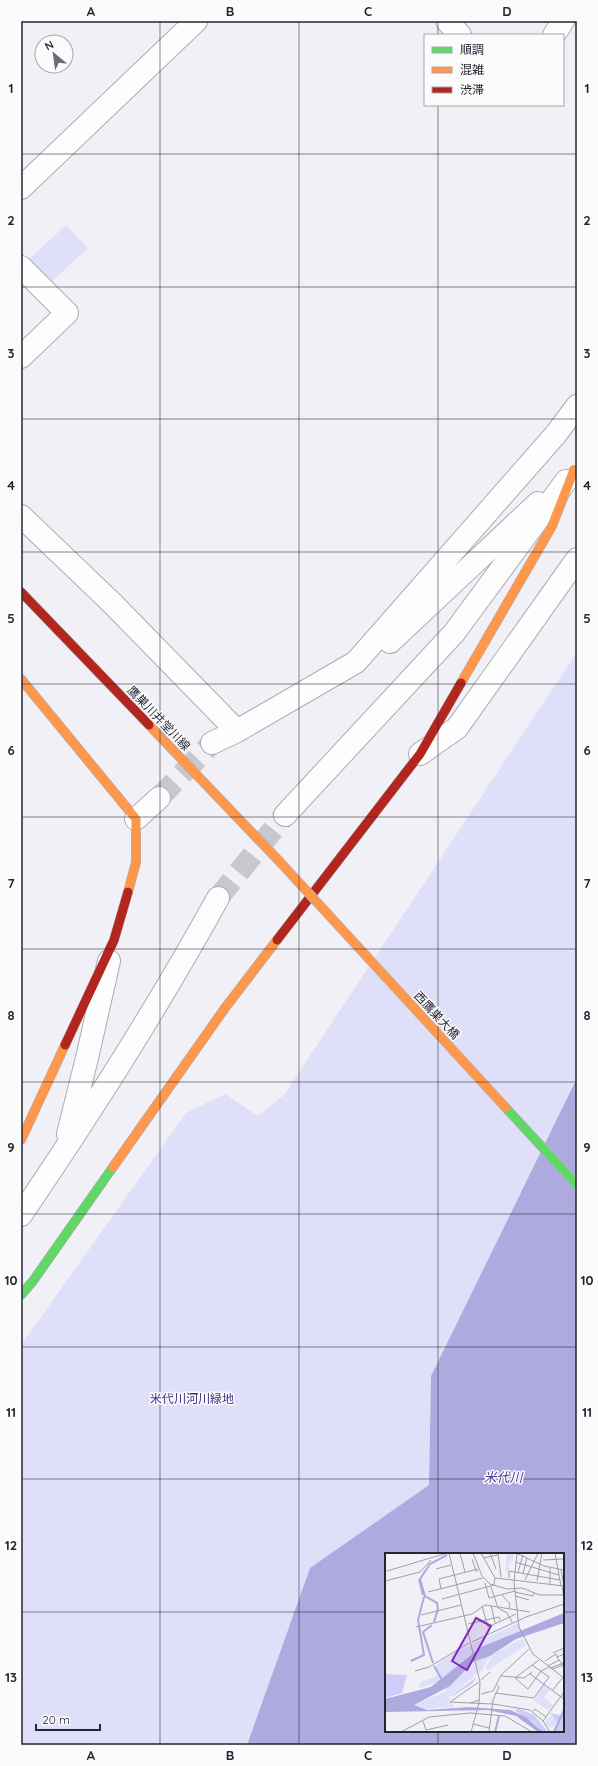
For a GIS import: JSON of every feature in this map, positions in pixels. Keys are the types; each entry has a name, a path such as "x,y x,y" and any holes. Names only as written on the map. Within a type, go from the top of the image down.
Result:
{"street":[{"path":"21,188 196,21"},
{"path":"447,21 459,34"},
{"path":"555,34 563,21"},
{"path":"21,267 67,313 21,357"},
{"path":"356,662 556,434 577,406"},
{"path":"212,743 237,731 392,641 450,584 576,467"},
{"path":"21,1295 33,1281 225,1008 420,754 552,526 576,467"},
{"path":"285,815 454,633 576,467"},
{"path":"21,516 112,603 237,731"},
{"path":"420,754 457,728 577,559"},
{"name":"鷹巣川井堂川線","path":"21,592 280,862"},
{"path":"21,679 136,819 136,862 114,940 63,1154"},
{"path":"136,819 159,798"},
{"name":"西鷹巣大橋","path":"280,862 577,1185"},
{"path":"21,1215 63,1154 180,966 218,898"},
{"path":"21,1140 114,940"}],"green space":[{"path":"66,225 88,248 51,282 29,259"},
{"name":"米代川河川緑地","path":"577,652 577,1078 431,1376 429,1485 310,1568 247,1745 21,1745 21,1345 186,1113 225,1094 258,1116 284,1095"}],"water":[{"name":"米代川","path":"577,1078 577,1745 247,1745 310,1568 429,1485 431,1376"}],"tunnel":[{"path":"159,798 212,743"},
{"path":"218,898 285,815"}],"traffic: fast":[{"path":"506,1108 577,1185"},
{"path":"21,1295 33,1281 113,1167"}],"traffic: slow":[{"path":"461,683 552,526 574,470"},
{"path":"21,679 136,819 136,862 128,892"},
{"path":"149,725 280,862"},
{"path":"280,862 506,1108"},
{"path":"113,1167 225,1008 277,940"},
{"path":"21,1140 65,1045"}],"traffic: jam":[{"path":"21,592 149,725"},
{"path":"277,940 420,754 461,683"},
{"path":"65,1045 114,940 128,892"}]}
